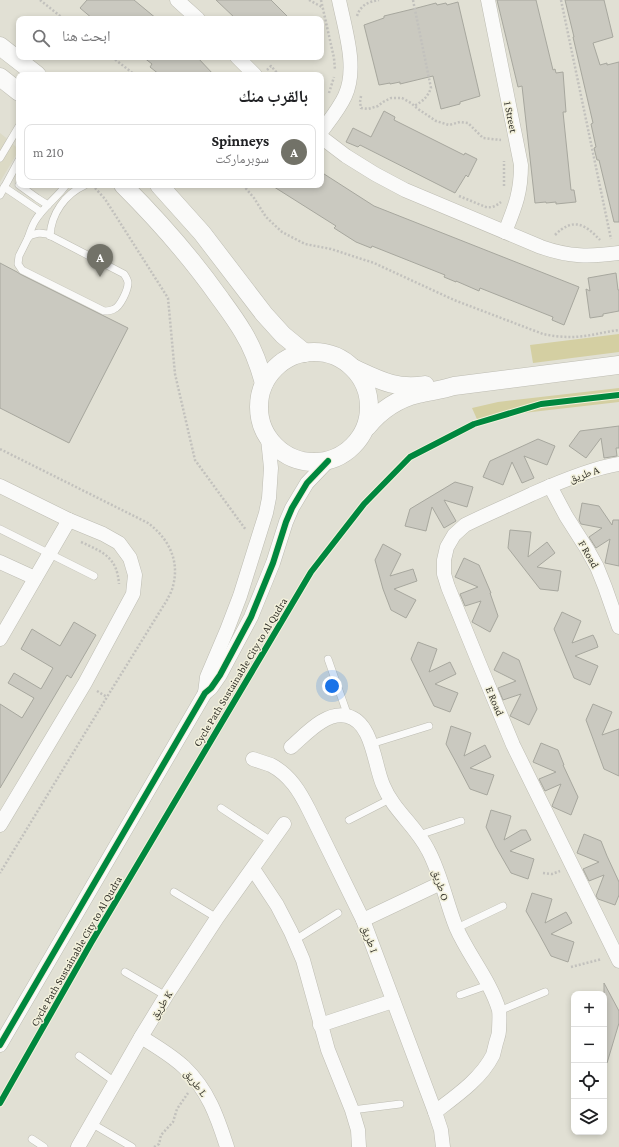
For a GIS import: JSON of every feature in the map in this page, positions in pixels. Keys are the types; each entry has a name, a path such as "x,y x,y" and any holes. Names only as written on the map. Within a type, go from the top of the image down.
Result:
{"street":[{"path":"177,0 195,16"},
{"path":"324,128 345,96 351,72 351,59 339,0"},
{"name":"1 Street","path":"488,0 521,165 520,192 505,232"},
{"path":"0,46 16,59"},
{"path":"18,60 33,72"},
{"path":"242,60 259,72"},
{"path":"0,77 16,90"},
{"path":"324,139 346,156 405,190 541,247 569,255 584,256 619,253"},
{"path":"126,188 151,213 181,247 243,331 255,356 264,383"},
{"path":"162,188 202,234 264,314 283,335 305,353"},
{"path":"367,427 369,406 365,386 360,376 353,368 336,356 321,353 294,355 277,366 269,374 264,383 259,398 258,414 260,424 268,439 278,450 287,456 297,460 317,463 338,457 355,445 367,427 381,412 399,401 419,394 454,386 619,365"},
{"path":"353,368 381,381 398,386 415,387 436,384 454,386"},
{"path":"205,693 207,677 238,603 266,513 271,483 268,439"},
{"path":"0,1045 205,693 220,675 251,617 273,563 292,508 307,483 328,461"},
{"name":"طريق A","path":"550,486 601,468 619,464"},
{"path":"0,486 69,520 103,534 119,543 130,558 135,575 133,594 85,683 0,825"},
{"name":"F Road","path":"550,486 566,516 587,548 597,567 619,627"},
{"name":"E Road","path":"550,486 464,525 454,534 447,546 444,560 444,574 513,745 618,958"},
{"path":"0,639 69,520"},
{"path":"0,562 35,578"},
{"path":"291,747 327,718 337,715 348,716"},
{"name":"طريق O","path":"348,716 357,720 365,728 383,785 390,799 397,810 419,835 428,849 435,864 457,928 468,951 488,985 499,1012 499,1033 493,1054 481,1073 435,1112"},
{"name":"طريق I","path":"253,759 272,766 288,777 300,792 363,920 435,1112 441,1130 443,1147"},
{"name":"طريق K","path":"78,1147 166,996 217,918 284,824"},
{"path":"253,869 277,905 295,940 303,960 328,1050 352,1110 358,1130 359,1147"},
{"path":"363,920 441,883"},
{"path":"320,1025 393,1001"},
{"name":"طريق L","path":"141,1037 168,1054 184,1067 198,1082 209,1099 218,1118 227,1147"}],"lane":[{"path":"1,154 16,131"},
{"path":"0,195 16,165"},
{"path":"9,178 16,183"},
{"path":"4,187 41,212"},
{"path":"23,188 48,205"},
{"path":"28,238 31,235 39,233 50,236 124,274 128,282 128,286 117,307 113,310 104,311 22,270 20,267 18,260 19,256 35,220 64,188"},
{"path":"50,236 51,222 54,216 65,200 80,188"},
{"path":"60,194 65,200"},
{"path":"0,529 94,576"},
{"path":"328,659 348,716"},
{"path":"371,744 429,726"},
{"path":"349,820 390,799"},
{"path":"221,808 271,841"},
{"path":"419,835 461,821"},
{"path":"174,892 217,918"},
{"path":"457,928 503,906"},
{"path":"295,940 338,913"},
{"path":"125,972 166,996"},
{"path":"460,995 488,985"},
{"path":"499,1012 545,992"},
{"path":"79,1056 115,1082"},
{"path":"352,1110 400,1104"},
{"path":"92,1123 132,1147"},
{"path":"32,1139 44,1147"}],"path":[{"path":"40,0 60,16"},
{"path":"309,0 323,7"},
{"path":"321,0 334,58 335,74 327,99"},
{"path":"357,20 358,11 365,4 380,0"},
{"path":"414,0 431,88 428,96 414,106"},
{"path":"561,0 611,239 594,241"},
{"path":"116,60 131,72"},
{"path":"262,72 271,66 276,72"},
{"path":"363,90 360,102 361,108 368,109 378,106 391,98 402,98 436,120 449,125 460,122 468,123 482,138 501,140 502,147"},
{"path":"503,155 504,190"},
{"path":"95,188 105,199 168,298 175,374 195,460 256,545"},
{"path":"246,188 266,217 282,232 305,244 331,249 374,263 454,300 543,334 572,337 587,336 619,330"},
{"path":"446,207 453,195 486,207 498,204 502,200"},
{"path":"555,235 566,226 579,225 590,230 600,240"},
{"path":"541,247 546,236 559,236"},
{"path":"62,533 106,554 118,573 119,586"},
{"path":"572,967 618,958"},
{"path":"154,1147 159,1144 161,1135 173,1122 177,1109 186,1095 198,1082"}],"shaded area":[{"path":"0,133 16,147 16,155 0,182"},
{"path":"619,334 619,352 533,363 530,345"},
{"path":"619,388 619,402 498,416 480,426 472,408 498,402"}],"building":[{"path":"87,0 134,0 153,16 89,16 80,8"},
{"path":"216,0 271,0 287,16 233,16"},
{"path":"497,0 536,0 553,70 555,69 556,73 563,72 566,112 563,112 571,190 574,190 576,202 556,204 556,202 535,203 522,86 518,87"},
{"path":"565,0 604,0 613,37 593,43 600,65 619,62 619,222 614,222 599,160 597,160 594,148 596,147 591,124 593,123"},
{"path":"458,2 480,96 460,102 460,104 441,109 433,76 400,84 400,82 379,85 364,25 384,18 384,16 436,3 437,5 446,3 447,5"},
{"path":"147,60 200,60 211,72 156,72 150,67 152,64"},
{"path":"384,111 395,117 394,120 464,155 465,153 477,159 468,177 466,175 455,193 360,145 358,147 346,142 353,128 371,137"},
{"path":"324,174 374,206 579,287 564,325 552,320 553,317 480,288 479,291 444,277 445,275 372,246 371,248 356,242 334,228 336,226 276,188 324,188"},
{"path":"0,263 128,328 69,443 0,408"},
{"path":"616,273 619,290 619,311 590,318 586,289 590,291 588,278"},
{"path":"619,426 619,448 616,448 617,456 604,458 601,438 586,458 569,446 580,431"},
{"path":"538,439 555,446 547,465 524,456 534,478 522,483 512,462 503,485 483,477 490,461"},
{"path":"455,482 473,487 467,507 444,500 456,521 444,528 432,507 426,531 405,526 410,509"},
{"path":"582,503 599,506 612,525 613,520 619,520 619,566 605,563 610,539 596,548 589,537 602,528 581,524 579,520"},
{"path":"510,530 531,532 528,557 547,542 555,553 537,567 561,571 558,591 540,589 508,548"},
{"path":"383,544 401,554 390,576 413,569 417,581 394,589 416,600 406,618 391,610 383,589 375,560"},
{"path":"464,558 479,565 491,593 498,616 490,632 472,622 481,601 465,606 460,594 478,587 455,577"},
{"path":"562,612 581,621 572,643 593,635 596,641 598,647 575,656 598,666 590,685 574,678 554,629"},
{"path":"74,622 96,635 71,678 67,675 0,788 0,704 22,718 34,698 8,683 14,673 41,689 53,668 21,649 32,629 60,646"},
{"path":"418,642 437,649 429,672 450,662 456,674 435,684 458,693 450,712 434,706 411,659"},
{"path":"503,652 519,660 537,709 529,725 510,716 521,694 503,700 498,688 516,681 494,670"},
{"path":"593,704 612,712 602,735 619,729 619,776 604,769 586,720"},
{"path":"451,726 471,733 464,756 485,745 491,757 470,768 494,775 487,795 470,789 446,744"},
{"path":"541,743 558,750 563,765 578,797 571,815 552,806 561,784 545,791 539,779 556,772 533,762"},
{"path":"491,810 511,816 504,840 521,830 526,830 531,840 510,851 534,859 528,879 511,873 496,847 486,827"},
{"path":"584,834 601,841 619,882 619,895 615,905 598,899 596,896 604,875 589,881 583,869 599,862 577,853"},
{"path":"532,893 552,899 545,923 566,912 569,917 572,923 551,934 574,942 568,962 551,956 526,911"},
{"path":"604,983 619,1011 619,1023 607,1063 607,991 604,991"}],"cycle path":[{"name":"Cycle Path Sustainable City to Al Qudra","path":"0,1103 91,943 311,572 364,504 410,457 474,424 541,404 619,395"},
{"path":"0,1045 205,693 211,688 220,675 251,617 273,563 292,508 307,483 328,461"}],"place":[{"name":"Spinneys","path":"100,277"}]}
